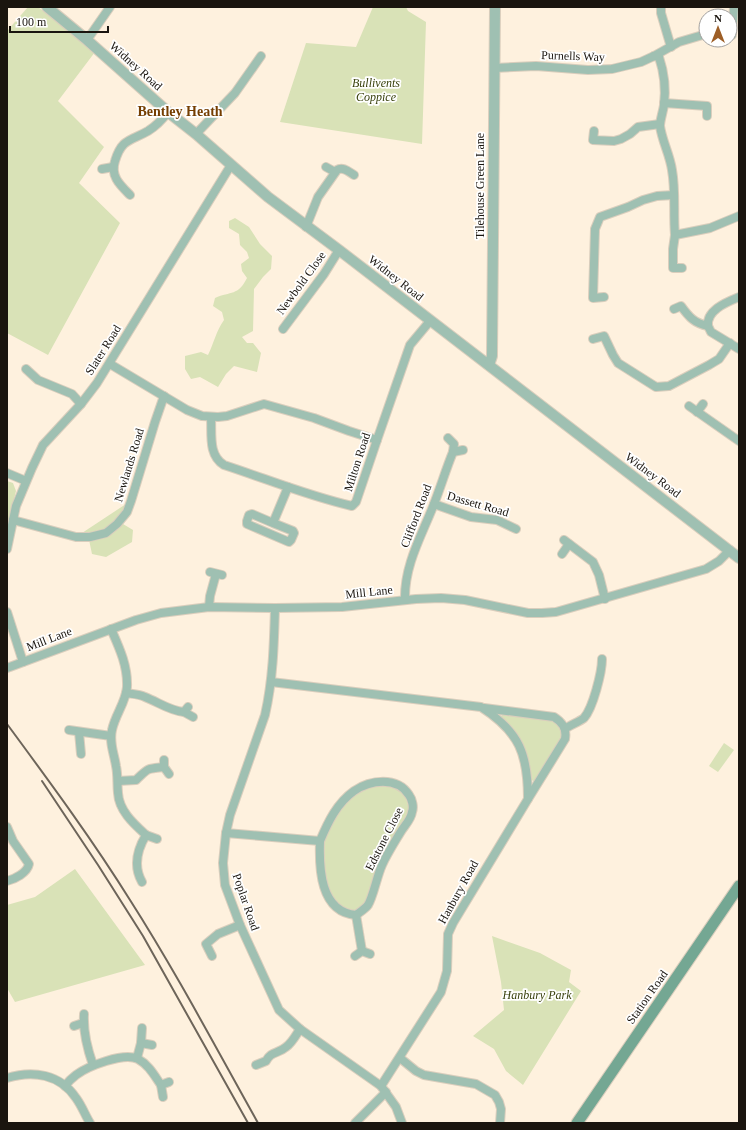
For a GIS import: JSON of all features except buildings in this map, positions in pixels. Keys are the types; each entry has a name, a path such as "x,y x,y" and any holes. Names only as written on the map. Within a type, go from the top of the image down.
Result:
{"main road":[{"name":"Station Road","path":"577,1123 739,886"}],"street":[{"name":"Widney Road","path":"47,7 268,197 739,558"},
{"path":"87,40 110,7"},
{"name":"Tilehouse Green Lane","path":"489,366 492,356 495,7"},
{"path":"661,7 661,13 671,47"},
{"name":"Purnells Way","path":"494,68 536,66 599,70 624,67 654,56 679,42 698,36"},
{"path":"196,134 255,70 261,56"},
{"path":"654,56 659,57 663,69 665,85 664,103 660,124 672,168 675,235 673,268 682,268"},
{"path":"664,103 707,106 707,116"},
{"path":"130,195 116,178 113,168 118,151 134,137 147,131 162,121 168,112"},
{"path":"594,131 593,140 614,141 630,134 638,127 660,124"},
{"name":"Slater Road","path":"7,549 16,506 43,445 81,404 110,364 231,165"},
{"path":"326,167 335,172"},
{"path":"102,169 113,168"},
{"path":"306,227 318,197 335,172 339,168 343,168 354,175"},
{"path":"604,297 593,298 595,229 600,218 643,200 657,196 674,195"},
{"path":"675,235 710,228 739,216"},
{"name":"Newbold Close","path":"283,328 324,274 339,250"},
{"path":"739,297 714,310 707,321 711,332 739,350"},
{"path":"674,308 681,306 689,318 708,326"},
{"name":"Milton Road","path":"211,417 213,449 219,462 288,487 352,506 356,502 410,345 430,321"},
{"path":"593,339 604,336 612,355 618,363 656,387 669,386 709,365 719,359 730,343"},
{"path":"110,364 187,410 202,416 227,416 264,404 314,418 377,440"},
{"path":"26,369 38,380 72,394 81,404"},
{"name":"Newlands Road","path":"13,520 83,538 106,532 118,524 127,512 131,501 164,396"},
{"path":"697,412 703,404"},
{"path":"689,406 739,441"},
{"path":"448,438 454,444 452,452 463,450"},
{"name":"Clifford Road","path":"405,600 405,582 416,546 434,504 452,452"},
{"path":"7,473 26,481"},
{"path":"273,523 288,487"},
{"name":"Dassett Road","path":"434,504 471,517 497,520 516,528"},
{"path":"252,514 273,523 293,531 294,533 292,540 289,542 247,524 246,521 249,515 252,514"},
{"path":"562,554 566,542 593,562 596,566 605,599"},
{"name":"Mill Lane","path":"7,668 136,620 161,613 209,607 342,607 416,599 454,599 528,613 556,612 706,569 719,561 730,550"},
{"path":"209,607 210,596 216,573"},
{"name":"Poplar Road","path":"275,608 271,682 265,715 230,815 223,854 223,875 225,885 240,925 279,1010 300,1029 384,1089 396,1107 402,1123"},
{"path":"7,612 23,662"},
{"path":"111,629 122,653 126,669 127,686 126,693 112,728 111,736 111,745 116,765 118,795 124,809 135,825 146,835 157,839"},
{"path":"271,682 554,717 559,720 565,729 584,718 590,706 602,669 602,659"},
{"path":"126,693 144,696 169,709 186,710 193,718"},
{"path":"481,707 493,715 510,732 521,749 527,771 528,799"},
{"name":"Hanbury Road","path":"354,1123 384,1089 400,1058 441,992 447,971 448,938 453,923 562,744 566,735 565,729"},
{"path":"69,730 111,736"},
{"path":"80,732 82,754"},
{"path":"118,782 136,780 145,770 150,768 166,767"},
{"name":"Edstone Close","path":"388,782 398,784 406,790 410,796 413,812 410,820 401,832 382,866 368,905 356,915 342,912 331,900 325,890 320,874 320,841 332,814 339,804 360,787 388,782"},
{"path":"7,827 13,841 29,864 26,871 7,881"},
{"path":"226,833 320,841"},
{"path":"142,882 136,863 138,850 146,835"},
{"path":"356,915 359,954 370,954"},
{"path":"212,956 206,944 218,934 240,925"},
{"path":"84,1014 87,1048 93,1065"},
{"path":"74,1026 84,1024"},
{"path":"137,1058 141,1043 142,1028"},
{"path":"256,1065 266,1061 268,1056 288,1046 300,1029"},
{"path":"141,1043 152,1045"},
{"path":"65,1086 76,1075 93,1065 108,1060 137,1058 165,1083 163,1097"},
{"path":"400,1058 424,1075 476,1084 495,1095 501,1108 500,1123"},
{"path":"7,1078 28,1073 52,1078 65,1086 76,1097 90,1123"}],"green space":[{"path":"28,7 38,7 95,52 58,101 104,147 79,183 120,223 48,355 7,333 7,31"},
{"name":"Bullivents Coppice","path":"373,7 406,7 408,11 426,22 422,144 280,122 306,43 356,47"},
{"path":"235,218 249,227 260,244 272,256 271,269 254,289 253,331 242,337 247,343 253,343 261,353 257,372 234,366 226,374 218,387 200,377 191,379 185,369 185,356 201,352 208,355 219,328 224,320 222,312 213,306 215,298 234,292 244,284 247,278 242,271 241,264 249,258 247,252 240,245 239,234 229,228 229,221"},
{"path":"7,481 13,483 16,491 7,527"},
{"path":"126,504 126,507 118,521 133,530 132,542 106,557 92,554 88,535 82,533"},
{"path":"504,713 552,718 561,725 563,737 537,780 531,780 501,716"},
{"path":"724,743 734,750 718,772 709,766"},
{"path":"373,786 393,786 398,788 404,794 409,809 367,902 355,911 341,906 327,885 323,873 323,848 326,835 331,824 344,804 362,791"},
{"path":"75,869 145,965 15,1002 7,988 7,905 35,897"},
{"name":"Hanbury Park","path":"492,936 540,953 571,970 569,982 581,991 523,1085 506,1071 494,1049 473,1036 504,1010 501,982"}],"railway":[{"path":"7,724 116,877 180,982 258,1123"},
{"path":"42,781 143,936 248,1123"}],"district":[{"name":"Bentley Heath","path":"180,111"}]}
